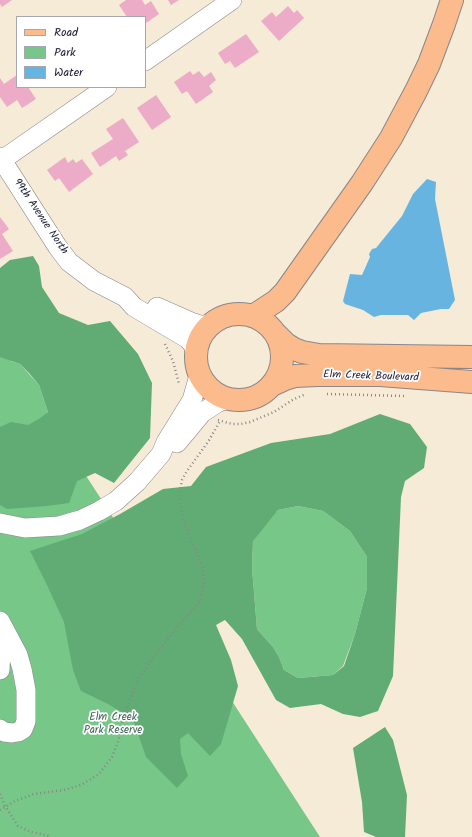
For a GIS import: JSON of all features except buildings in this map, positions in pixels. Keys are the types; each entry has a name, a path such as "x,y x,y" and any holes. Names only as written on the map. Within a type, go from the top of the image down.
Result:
{"main road":[{"path":"253,316 271,305 285,292 362,183 387,144 414,96 429,64 452,0"},
{"path":"242,314 253,316 270,326 276,334 281,347 282,360 279,374 272,385 263,393 252,398 241,400 219,395 204,381 198,364 201,339 211,325 220,319 230,315 242,314"},
{"name":"Elm Creek Boulevard","path":"276,334 286,344 294,349 319,355 472,357"},
{"name":"Elm Creek Boulevard","path":"272,385 295,376 317,375 380,375 472,382"}],"street":[{"path":"146,60 232,0"},
{"path":"1,159 106,88"},
{"name":"99th Avenue North","path":"1,159 69,262 94,281 125,298 147,303 200,325 211,325"},
{"name":"99th Avenue North","path":"125,298 134,307 188,339 193,345 198,364"},
{"path":"0,523 26,528 59,526 80,520 116,501 137,482 161,454 166,442 192,400 198,364"},
{"path":"161,454 180,440 202,413 216,403 229,398"},
{"path":"0,670 1,623"},
{"path":"0,729 4,732 18,732 23,728 26,721 26,690 22,669 18,655 1,623"}],"path":[{"path":"0,810 5,806 34,794 64,790 81,785 99,774 106,767 117,747 128,704 139,678 160,648 199,602 202,593 204,585 203,568 184,522 180,505 180,488 187,471 208,442 220,421 232,424 250,422 274,412 294,399 307,393"},
{"path":"322,394 409,396"},
{"path":"0,794 5,806 18,826 31,832 50,837"}],"green space":[{"path":"33,256 39,266 42,287 59,313 88,325 110,321 138,354 152,383 150,438 114,483 95,473 77,481 69,503 7,509 0,505 0,427 11,422 28,425 48,412 39,385 29,373 20,364 0,357 0,268 10,260"},
{"name":"Elm Creek Park Reserve","path":"0,344 11,361 20,364 39,385 48,412 46,414 320,837 0,837"},
{"path":"380,414 410,424 427,447 424,468 405,481 401,497 393,676 378,711 360,717 343,714 321,704 290,708 276,700 242,639 225,620 216,625 231,660 238,686 221,744 210,756 188,733 180,739 181,754 188,776 177,788 146,757 133,719 108,704 81,691 73,670 64,622 30,551 82,534 163,489 191,486 206,467 271,443 330,434","holes":["298,506 323,511 350,531 367,557 367,588 355,634 344,666 333,675 298,678 284,670 273,647 257,629 252,568 253,541 278,510"]},
{"path":"298,506 323,511 350,531 367,557 367,588 355,634 343,666 333,675 298,678 284,670 273,647 257,629 252,568 253,537 278,510"},
{"path":"385,727 393,740 407,795 405,837 376,837 364,832 362,802 353,748"}],"water":[{"path":"427,179 436,182 435,199 455,300 449,309 421,313 414,320 408,315 381,315 374,317 363,310 345,304 343,301 350,274 362,275 372,249 376,248 402,216 413,194"}]}
